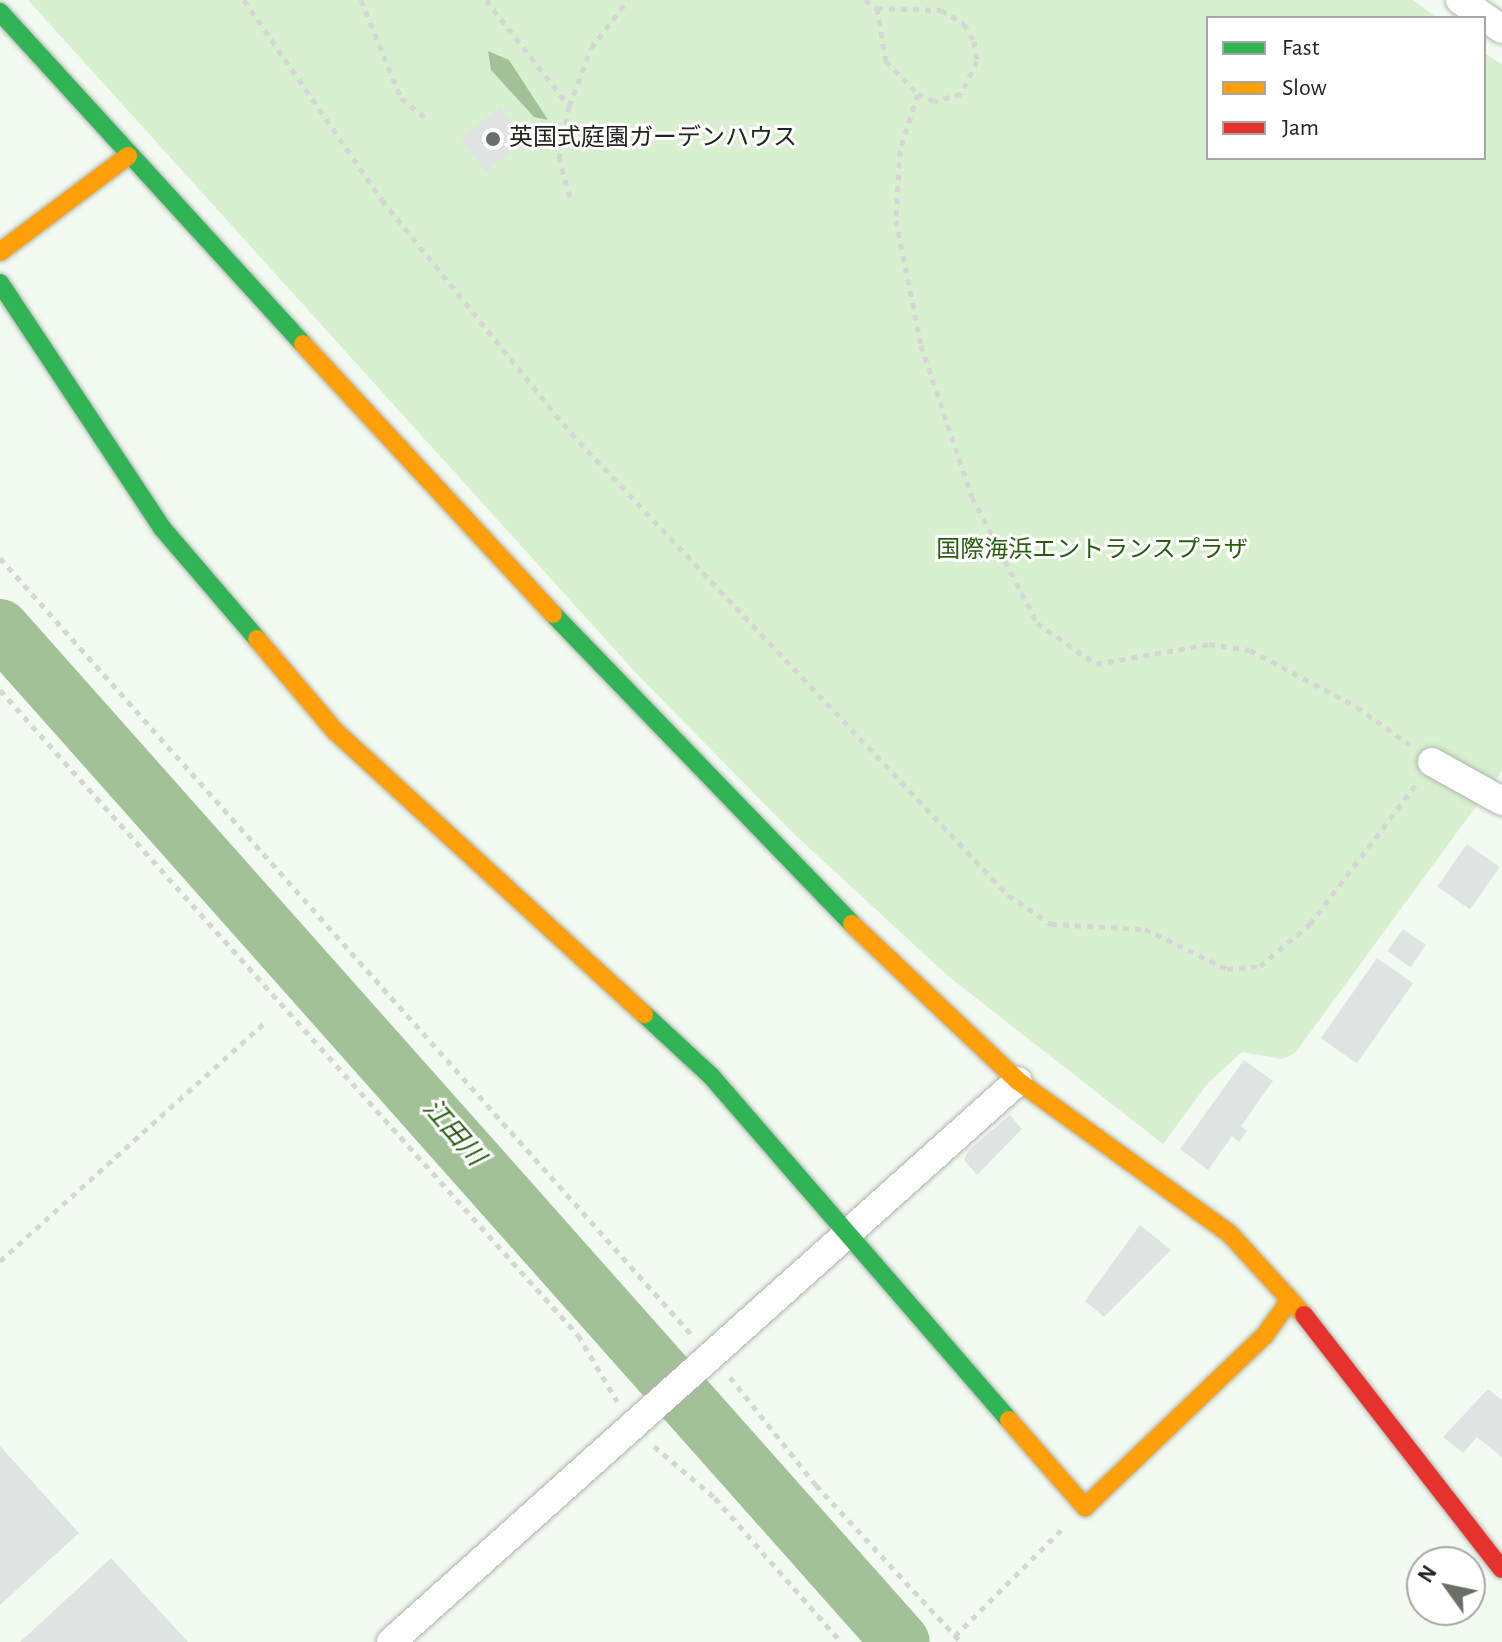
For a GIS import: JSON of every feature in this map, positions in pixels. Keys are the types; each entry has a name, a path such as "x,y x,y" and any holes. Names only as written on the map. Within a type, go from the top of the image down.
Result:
{"street":[{"path":"1460,0 1483,16"},
{"path":"0,12 494,554 928,1002 1018,1081 1229,1233 1290,1300 1502,1569"},
{"path":"0,252 128,156"},
{"path":"0,283 162,528 336,732 711,1076 1085,1507 1265,1335 1290,1300"},
{"path":"1432,762 1502,801"},
{"path":"391,1642 852,1237 1018,1081"}],"path":[{"path":"244,0 382,200 571,433 1008,895 1051,924 1145,929 1227,969 1260,966 1310,924 1432,762 1357,707 1250,650 1209,644 1096,664 1037,623 972,497 902,268 897,185 918,94"},
{"path":"361,0 401,98 429,121"},
{"path":"486,0 569,106"},
{"path":"570,197 559,159 569,106 591,48 628,0"},
{"path":"865,0 877,8 941,10 964,24 974,41 977,61 961,94 934,101 918,94 883,54 877,8"},
{"path":"0,558 644,1288 715,1358 816,1485 961,1642"},
{"path":"0,690 578,1335 640,1423 715,1498 841,1642"},
{"path":"0,1261 263,1024"},
{"path":"955,1636 1085,1507"}],"green space":[{"name":"国際海浜エントランスプラザ","path":"28,0 1413,0 1434,16 1206,16 1206,160 1486,160 1486,54 1502,64 1502,771 1295,1053 1282,1059 1242,1052 1208,1083 1163,1144 948,976 792,832 636,673"}],"shaded area":[{"path":"488,51 509,60 548,120 534,117 491,70"}],"building":[{"name":"英国式庭園ガーデンハウス","path":"500,107 526,140 486,171 460,138"},
{"path":"1467,844 1500,867 1470,910 1437,887"},
{"path":"1403,929 1426,945 1410,967 1388,951"},
{"path":"1377,958 1413,983 1357,1064 1321,1038"},
{"path":"1244,1060 1273,1081 1241,1126 1247,1131 1239,1142 1232,1136 1208,1170 1180,1149"},
{"path":"1010,1115 1022,1129 977,1175 964,1160 969,1150"},
{"path":"1140,1225 1171,1250 1104,1317 1085,1301"},
{"path":"1488,1389 1502,1400 1502,1457 1477,1437 1463,1453 1443,1437"},
{"path":"0,1446 79,1533 0,1605"},
{"path":"111,1558 188,1642 20,1642"}],"waterway":[{"name":"江田川","path":"0,628 901,1642"}],"traffic: fast":[{"path":"0,12 303,344"},
{"path":"0,283 162,528 257,639"},
{"path":"553,614 852,924"},
{"path":"644,1014 711,1076 1009,1420"}],"traffic: slow":[{"path":"0,252 128,156"},
{"path":"303,344 553,614"},
{"path":"257,639 336,732 644,1014"},
{"path":"852,924 1018,1081 1229,1233 1304,1315"},
{"path":"1009,1420 1085,1507 1265,1335 1290,1300"}],"traffic: jam":[{"path":"1304,1315 1502,1569"}],"place":[{"name":"英国式庭園ガーデンハウス","path":"493,139"}]}
